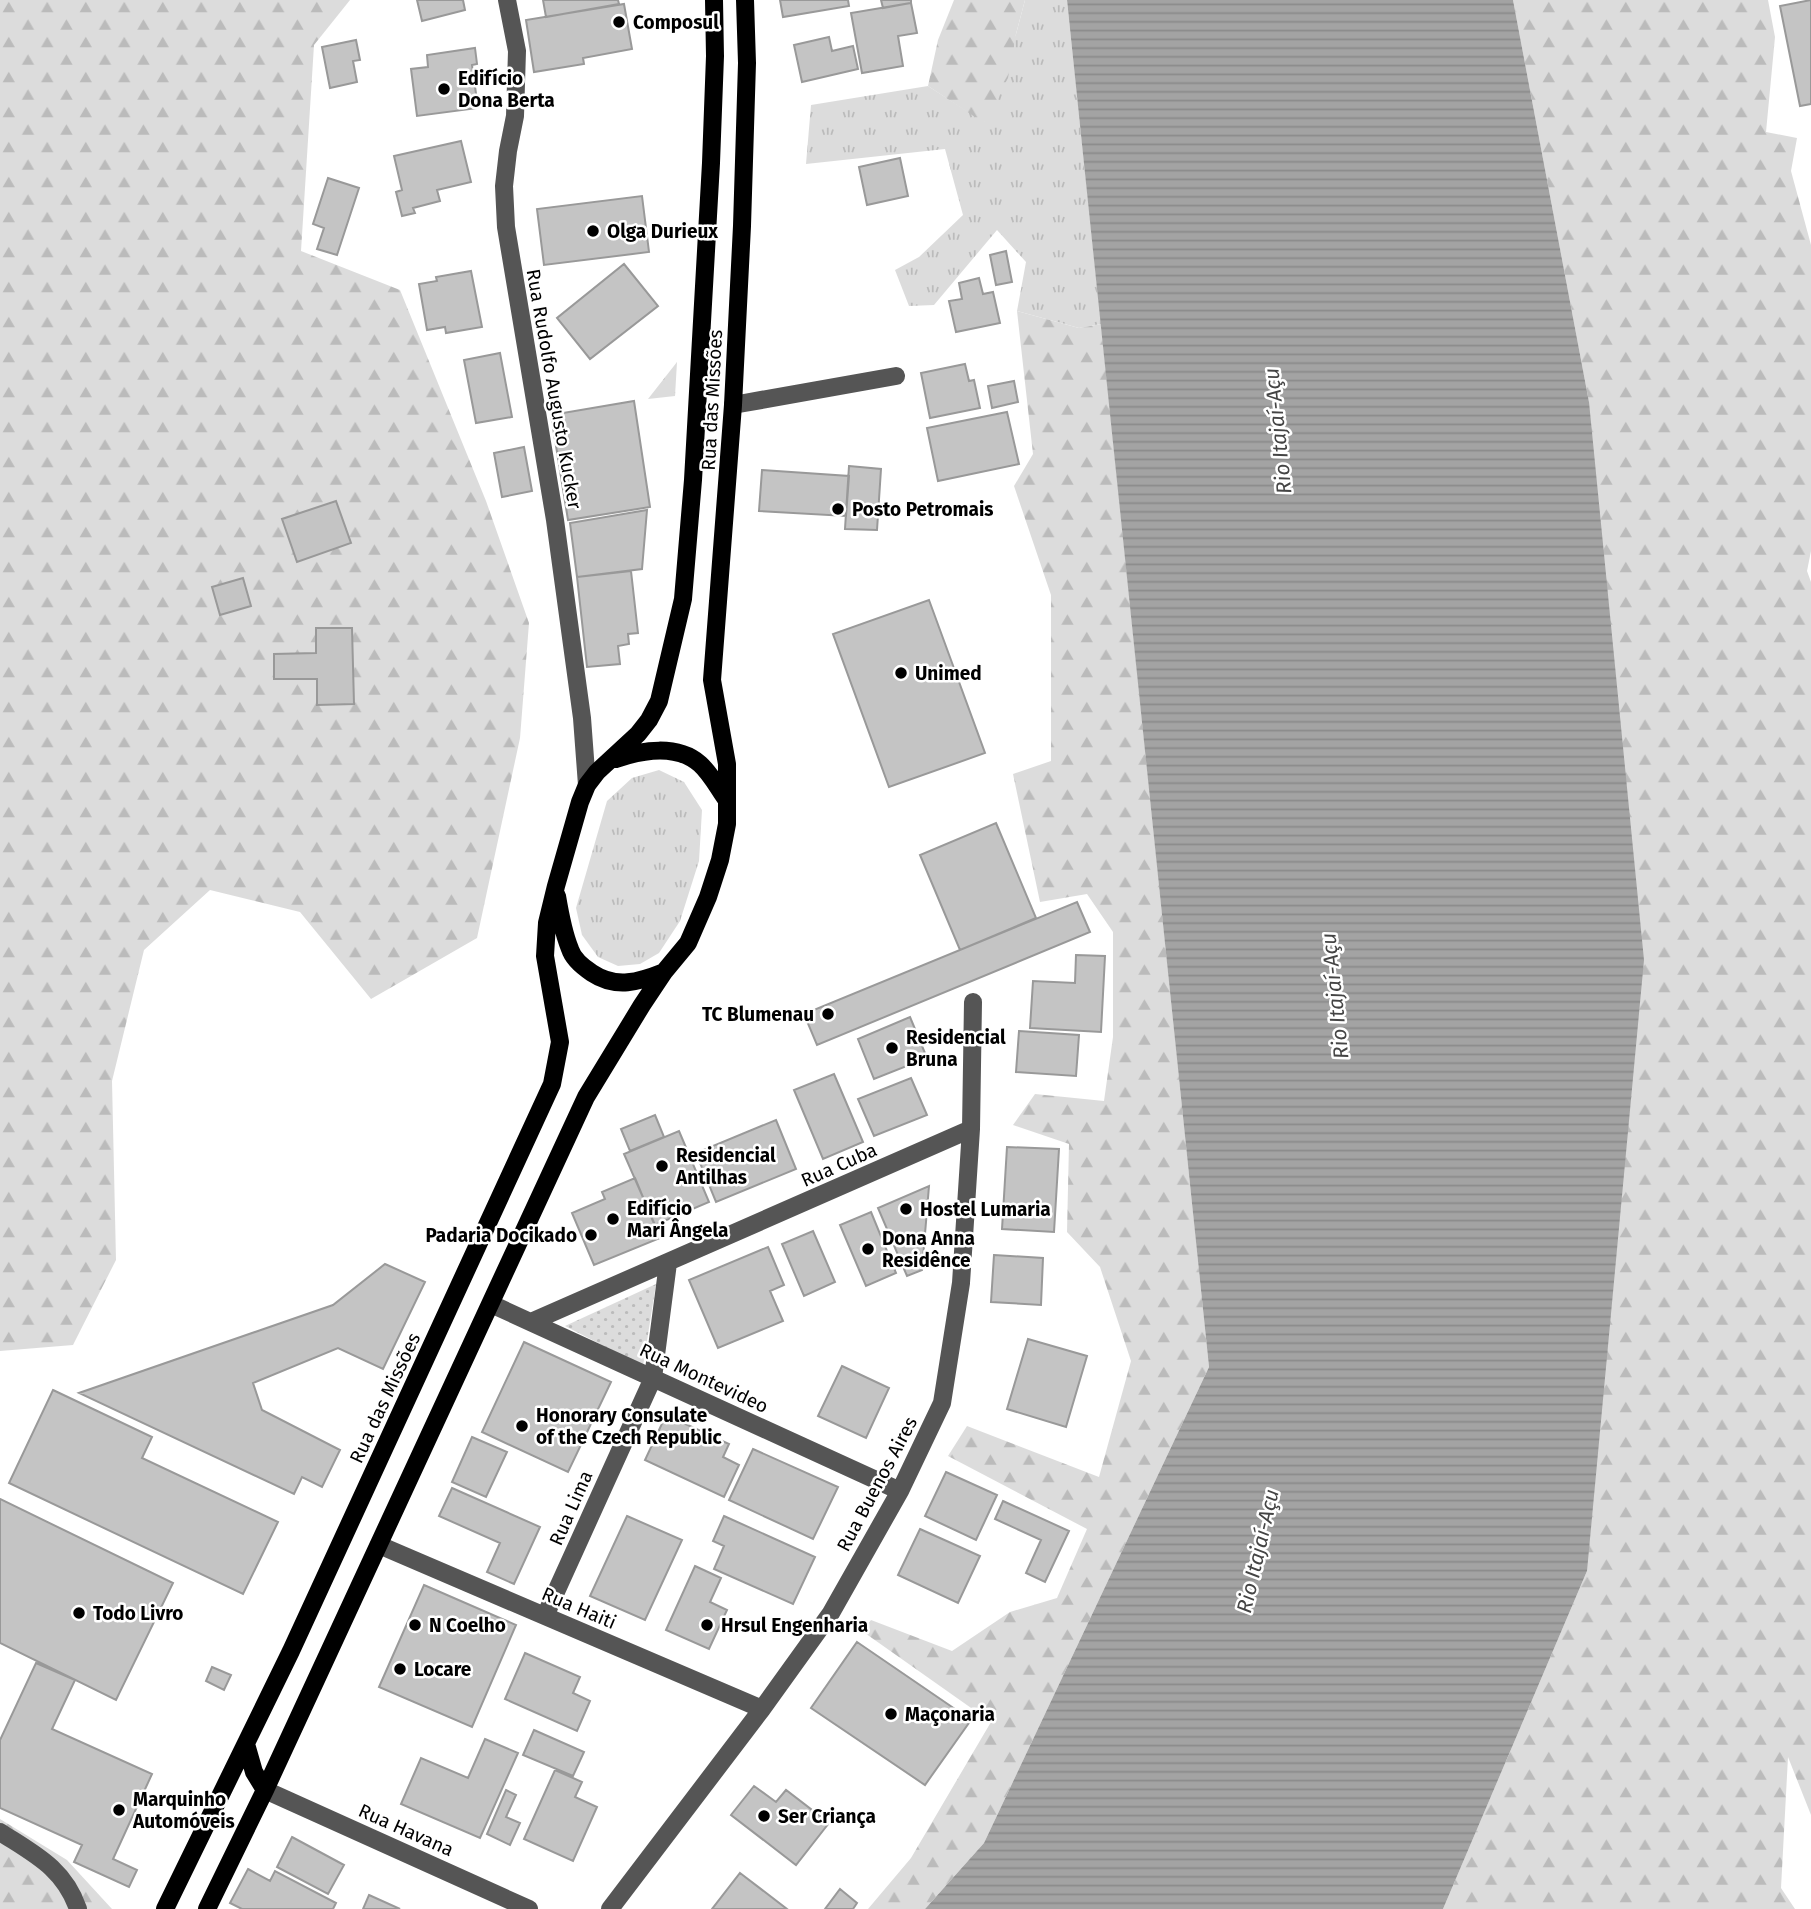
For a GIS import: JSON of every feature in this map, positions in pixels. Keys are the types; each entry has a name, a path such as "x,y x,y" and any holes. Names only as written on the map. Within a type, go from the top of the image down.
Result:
{"main road":[{"name":"Rua das Missões","path":"609,761 638,734 659,701 682,599 693,480 711,163 714,0"},
{"name":"Rua das Missões","path":"727,801 727,764 712,680 733,405 746,90 745,0"},
{"path":"207,1909 265,1790 586,1097 664,972 688,943 708,897 720,860 727,824 727,801 699,763 685,755 661,750 635,752 609,761 597,772 587,785 580,802 556,886 570,952 584,968 601,979 621,984 641,981 664,972"},
{"name":"Rua das Missões","path":"165,1909 342,1544 552,1084 560,1042 545,956 547,923 556,886"},
{"path":"246,1744 254,1772 265,1790"}],"street":[{"name":"Rua Rudolfo Augusto Kucker","path":"507,0 517,51 515,116 504,186 506,227 555,520 582,718 587,785"},
{"path":"733,405 896,376"},
{"name":"Rua Buenos Aires","path":"610,1909 762,1709 831,1613 900,1491 942,1403 961,1283 971,1129 973,1002"},
{"name":"Rua Cuba","path":"531,1322 971,1129"},
{"name":"Rua Lima","path":"545,1616 653,1378 668,1263"},
{"name":"Rua Montevideo","path":"491,1304 900,1491"},
{"name":"Rua Haiti","path":"379,1545 762,1709"},
{"name":"Rua Havana","path":"265,1790 529,1909"},
{"path":"0,1832 50,1864 72,1893 78,1909"}],"green space":[{"path":"0,0 350,0 314,45 301,251 400,290 486,501 529,623 520,738 477,938 371,999 300,912 210,890 144,950 112,1081 116,1260 73,1345 0,1351"},
{"path":"954,0 1025,0 1008,78 984,123 928,86 938,40"},
{"path":"1025,0 1067,0 1101,324 1079,328 1017,311 1026,262 997,230 934,305 909,306 895,270 919,257 963,215 945,149 806,164 811,105 928,86 984,122 1016,34"},
{"path":"1513,0 1768,0 1775,37 1766,132 1797,138 1791,171 1811,245 1811,551 1807,571 1811,582 1811,1815 1788,1757 1781,1888 1795,1909 1443,1909 1587,1571 1589,402"},
{"path":"1017,311 1079,328 1101,324 1209,1367 984,1843 925,1909 868,1909 911,1858 991,1722 862,1631 871,1620 952,1651 1010,1612 1057,1598 1087,1529 948,1456 967,1426 1099,1477 1131,1361 1100,1267 1067,1232 1069,1144 1013,1125 1035,1094 1104,1101 1113,1037 1113,932 1087,894 1040,902 1013,774 1051,761 1051,595 1014,486 1033,454"},
{"path":"677,362 675,396 648,399"},
{"path":"659,770 684,782 702,810 699,861 680,921 659,953 640,964 618,966 598,957 582,935 576,908 607,801 632,778"},
{"path":"656,1284 643,1366 565,1326"},
{"path":"0,1819 67,1860 112,1909 0,1909"}],"water":[{"name":"Rio Itajaí-Açu","path":"1067,0 1513,0 1589,402 1644,960 1587,1571 1443,1909 925,1909 984,1843 1209,1367"}],"building":[{"path":"417,0 463,0 465,10 422,21"},
{"path":"543,0 618,0 619,4 546,17"},
{"path":"780,0 848,0 849,6 783,17"},
{"path":"881,0 911,0 911,3 883,8"},
{"path":"1811,0 1811,104 1800,106 1780,6"},
{"path":"911,3 917,33 898,36 903,66 862,73 851,13"},
{"path":"624,4 632,49 583,58 584,64 534,72 526,20"},
{"path":"829,37 832,51 853,46 858,69 802,82 794,45"},
{"path":"356,40 360,60 353,61 357,82 330,88 322,47"},
{"name":"Edifício Dona Berta","path":"475,48 477,64 472,65 478,108 417,116 411,69 428,67 427,55"},
{"path":"461,141 471,182 437,190 440,201 413,208 415,213 402,216 396,192 402,190 394,156"},
{"path":"900,158 908,196 867,205 859,167"},
{"path":"328,178 359,188 337,255 317,249 324,228 313,224"},
{"name":"Olga Durieux","path":"642,196 649,252 544,265 537,209"},
{"path":"1006,251 1012,282 996,285 990,255"},
{"path":"624,264 658,306 590,359 557,318"},
{"path":"471,271 482,327 446,333 445,327 427,330 419,284 437,281 436,277"},
{"path":"979,278 983,294 993,292 1000,323 956,332 949,301 962,299 959,283"},
{"path":"500,353 512,417 476,423 464,360"},
{"path":"965,364 969,381 974,380 980,408 930,418 921,373"},
{"path":"1014,381 1018,402 992,408 988,386"},
{"path":"634,401 650,507 568,520 551,415"},
{"path":"1007,412 1019,464 938,481 927,428"},
{"path":"524,447 532,491 502,497 494,453"},
{"path":"849,466 881,469 877,530 845,529"},
{"path":"762,470 849,476 846,516 759,511"},
{"path":"336,501 351,543 297,562 282,519"},
{"path":"647,510 642,569 577,577 570,523"},
{"path":"631,571 638,633 628,634 629,644 618,646 620,664 587,667 577,577"},
{"path":"243,578 251,606 220,615 212,587"},
{"name":"Unimed","path":"929,600 985,753 889,787 833,634"},
{"path":"316,628 352,628 354,704 317,705 317,679 274,679 274,654 316,653"},
{"path":"996,823 1036,918 960,950 920,855"},
{"path":"1077,902 1090,932 817,1045 804,1014"},
{"path":"1076,955 1105,956 1101,1032 1030,1028 1033,981 1075,983"},
{"name":"Residencial Bruna","path":"910,1017 927,1058 874,1079 858,1039"},
{"path":"1019,1031 1079,1035 1076,1076 1016,1072"},
{"path":"834,1074 863,1142 823,1159 794,1090"},
{"path":"911,1078 927,1115 874,1136 858,1099"},
{"path":"655,1115 664,1137 630,1151 621,1129"},
{"path":"776,1120 796,1169 716,1202 696,1153"},
{"name":"Residencial Antilhas","path":"679,1131 709,1202 655,1225 624,1154"},
{"path":"1007,1147 1059,1149 1054,1232 1002,1229"},
{"name":"Edifício Mari Ângela","path":"635,1178 660,1238 594,1265 572,1213 605,1199 602,1192"},
{"path":"929,1186 922,1270 907,1276 878,1208"},
{"name":"Dona Anna Residênce","path":"871,1212 896,1273 866,1286 840,1225"},
{"path":"813,1231 835,1282 804,1296 782,1244"},
{"path":"768,1247 784,1285 770,1291 783,1321 718,1348 689,1280"},
{"path":"994,1255 1043,1258 1041,1305 991,1302"},
{"path":"385,1264 425,1282 383,1369 338,1348 253,1383 262,1410 340,1450 322,1487 302,1477 294,1494 79,1393 333,1305"},
{"path":"1028,1339 1087,1356 1066,1427 1007,1409"},
{"path":"524,1342 611,1382 568,1472 482,1432"},
{"path":"842,1366 889,1388 866,1438 818,1416"},
{"path":"53,1390 152,1437 142,1458 278,1522 243,1594 9,1483"},
{"path":"666,1415 729,1444 723,1457 739,1465 724,1497 645,1460"},
{"path":"472,1437 507,1452 486,1497 452,1482"},
{"path":"753,1449 838,1487 813,1539 729,1500"},
{"path":"946,1472 997,1495 976,1540 925,1516"},
{"path":"452,1488 540,1527 514,1584 487,1572 500,1543 439,1516"},
{"name":"Todo Livro","path":"0,1499 173,1583 116,1700 0,1643"},
{"path":"1003,1501 1069,1531 1045,1582 1026,1573 1041,1540 995,1519"},
{"path":"627,1516 682,1540 645,1620 590,1596"},
{"path":"724,1516 815,1557 793,1604 714,1569 724,1546 713,1541"},
{"path":"920,1529 980,1556 958,1603 898,1575"},
{"path":"695,1566 721,1578 710,1602 727,1610 709,1649 666,1630"},
{"path":"424,1585 516,1625 472,1727 379,1687"},
{"name":"Maçonaria","path":"857,1642 971,1720 925,1785 811,1708"},
{"path":"525,1653 580,1677 573,1693 590,1701 577,1731 505,1699"},
{"path":"36,1663 75,1680 52,1729 152,1774 113,1859 137,1870 129,1887 74,1862 82,1845 0,1808 0,1740"},
{"path":"212,1667 231,1675 224,1690 206,1681"},
{"path":"534,1730 584,1752 573,1776 523,1755"},
{"path":"485,1739 518,1753 480,1838 401,1804 421,1758 468,1778"},
{"path":"555,1770 582,1782 575,1797 597,1807 573,1861 524,1839"},
{"path":"754,1786 776,1802 786,1790 829,1823 796,1865 731,1815"},
{"path":"506,1790 516,1795 506,1817 520,1823 510,1845 487,1834"},
{"path":"292,1837 344,1865 328,1894 277,1867"},
{"path":"248,1869 270,1881 275,1871 336,1903 333,1909 242,1909 230,1903"},
{"path":"740,1873 787,1909 712,1909"},
{"path":"840,1889 857,1903 853,1909 825,1909"},
{"path":"369,1895 400,1909 363,1909"}],"place":[{"name":"Composul","path":"619,22"},
{"name":"Edifício Dona Berta","path":"444,89"},
{"name":"Olga Durieux","path":"593,231"},
{"name":"Posto Petromais","path":"838,509"},
{"name":"Unimed","path":"901,673"},
{"name":"TC Blumenau","path":"828,1014"},
{"name":"Residencial Bruna","path":"892,1048"},
{"name":"Residencial Antilhas","path":"662,1166"},
{"name":"Hostel Lumaria","path":"906,1209"},
{"name":"Edifício Mari Ângela","path":"613,1219"},
{"name":"Padaria Docikado","path":"591,1235"},
{"name":"Dona Anna Residênce","path":"868,1249"},
{"name":"Honorary Consulate of the Czech Republic","path":"522,1426"},
{"name":"Todo Livro","path":"79,1613"},
{"name":"N Coelho","path":"415,1625"},
{"name":"Hrsul Engenharia","path":"707,1625"},
{"name":"Locare","path":"400,1669"},
{"name":"Maçonaria","path":"891,1714"},
{"name":"Marquinho Automóveis","path":"119,1810"},
{"name":"Ser Criança","path":"764,1816"}]}
